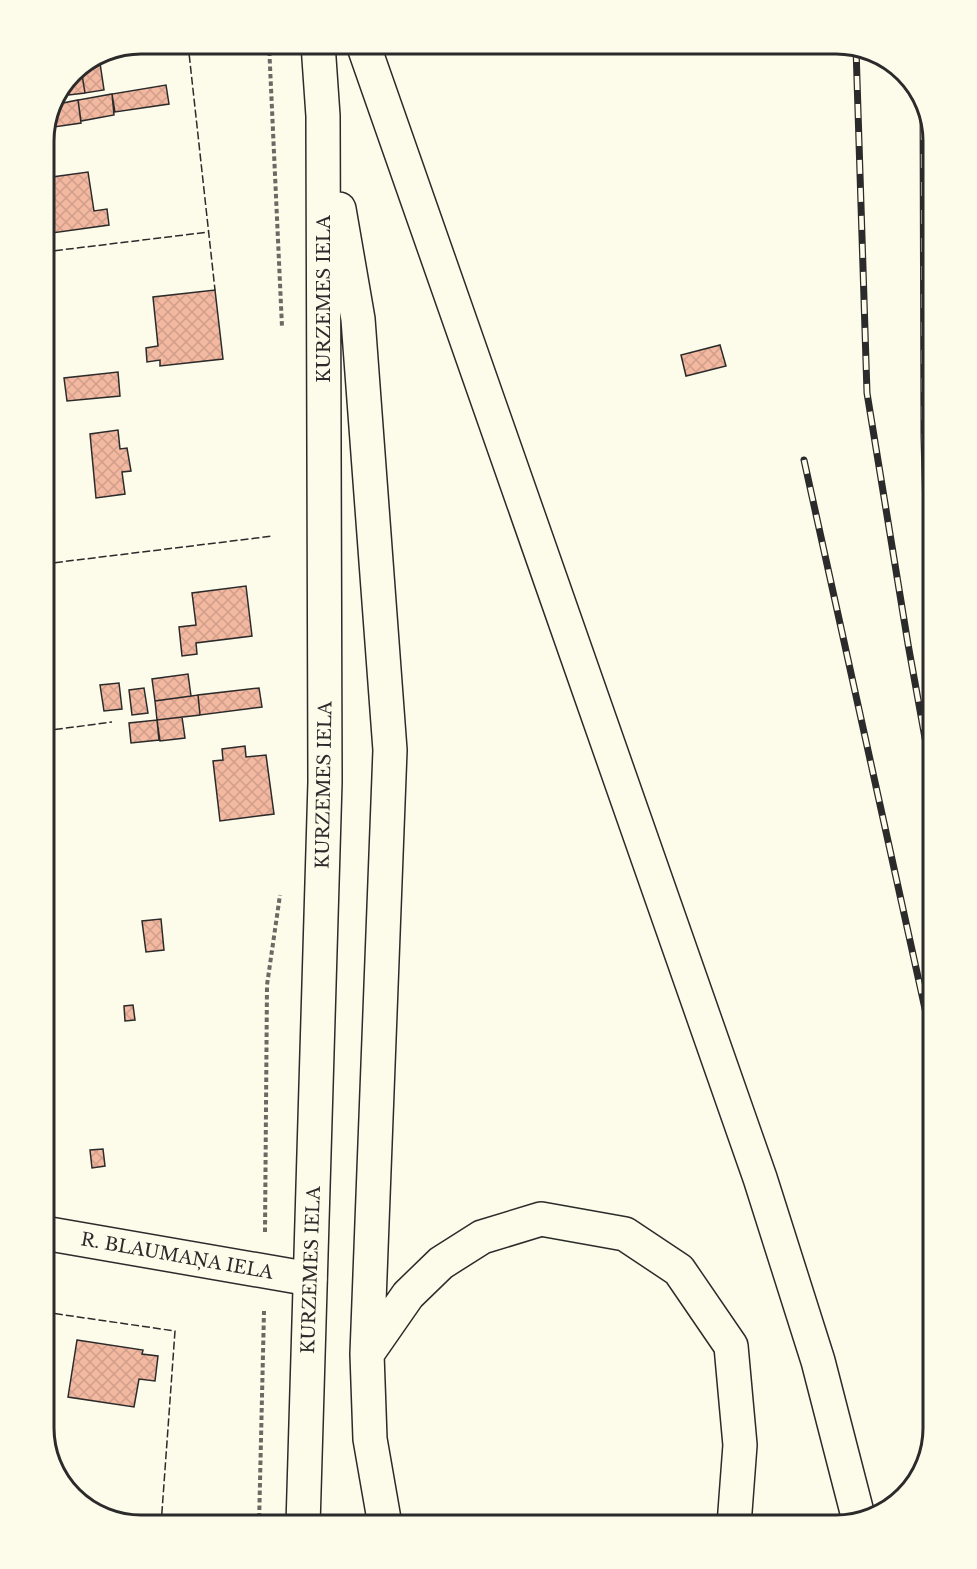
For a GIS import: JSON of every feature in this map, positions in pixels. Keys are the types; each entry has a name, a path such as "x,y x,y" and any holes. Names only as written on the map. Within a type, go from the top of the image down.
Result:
{"main road":[{"name":"KURZEMES IELA","path":"303,1515 325,782 323,116 319,54"},
{"path":"367,54 760,1178 818,1361 857,1512"},
{"path":"323,116 358,320 390,750 367,1354 370,1439 383,1515"},
{"path":"367,1354 408,1295 441,1263 482,1237 541,1219 625,1234 679,1270 731,1346 740,1445 735,1515"},
{"name":"R. BLAUMAŅA IELA","path":"54,1235 310,1279"}],"path":[{"path":"269,54 283,338"},
{"path":"259,1515 265,1271 267,985 281,890"}],"building":[{"path":"100,65 104,90 85,93 83,77"},
{"path":"83,77 85,93 69,95 72,88"},
{"path":"166,85 169,104 115,112 112,94"},
{"path":"112,94 114,115 81,121 78,100"},
{"path":"78,100 81,123 55,127 63,103"},
{"path":"88,172 94,211 107,209 109,225 54,233 54,177"},
{"path":"215,290 223,359 160,366 160,360 147,362 146,348 158,346 153,297"},
{"path":"720,345 726,366 686,376 681,355"},
{"path":"118,372 120,396 67,401 64,378"},
{"path":"118,430 120,449 127,448 131,471 122,472 125,494 96,498 90,434"},
{"path":"246,586 252,636 196,643 197,654 182,656 179,627 196,625 192,593"},
{"path":"188,674 191,696 155,701 152,679"},
{"path":"119,683 122,709 104,711 100,685"},
{"path":"144,688 148,713 132,715 129,690"},
{"path":"259,688 262,707 200,715 198,695"},
{"path":"198,695 200,715 157,720 155,701"},
{"path":"182,717 185,738 160,741 157,720"},
{"path":"157,720 159,740 131,743 129,723"},
{"path":"245,746 246,757 266,755 274,814 220,821 213,761 223,760 222,749"},
{"path":"161,919 164,950 146,952 142,921"},
{"path":"133,1005 135,1020 125,1021 124,1006"},
{"path":"103,1149 105,1166 92,1168 90,1150"},
{"path":"77,1340 143,1350 142,1354 158,1356 155,1381 139,1379 134,1407 68,1397"}],"railway":[{"path":"856,57 867,393 923,727"},
{"path":"804,460 923,1000"}],"fence":[{"path":"189,54 215,290"},
{"path":"54,251 209,232"},
{"path":"54,563 273,536"},
{"path":"54,730 112,722"},
{"path":"54,1313 175,1331 162,1515"}]}
